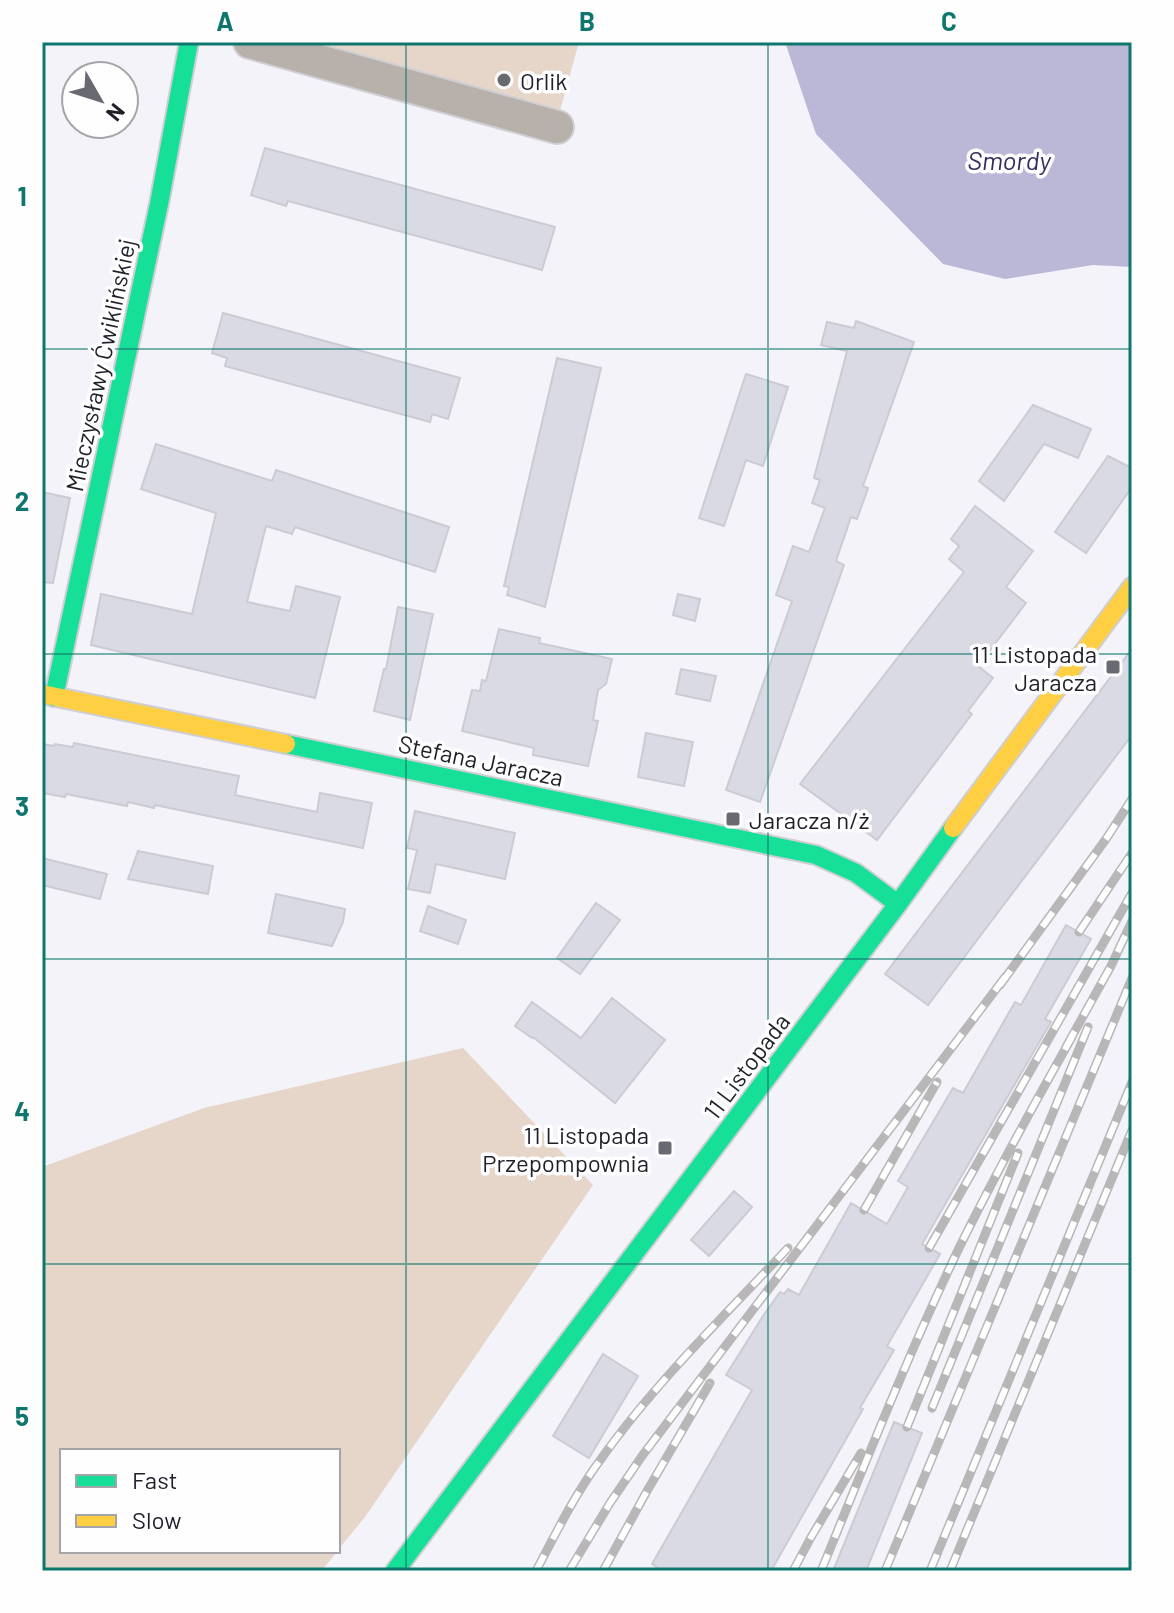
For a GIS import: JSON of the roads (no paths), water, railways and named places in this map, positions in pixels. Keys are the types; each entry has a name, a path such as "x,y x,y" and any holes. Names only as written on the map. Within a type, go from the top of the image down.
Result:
{"street":[{"name":"Mieczysławy Ćwiklińskiej","path":"48,695 156,217 189,42"},
{"path":"250,42 557,127"},
{"name":"11 Listopada","path":"395,1571 898,904 1132,587"},
{"name":"Stefana Jaracza","path":"48,695 816,855 856,873 898,904"}],"water":[{"name":"Smordy","path":"785,42 1132,42 1132,267 1093,265 1005,279 943,264 816,134"}],"railway":[{"path":"1000,985 1132,799"},
{"path":"1079,932 1132,853"},
{"path":"929,1248 1132,893"},
{"path":"1066,1047 1132,921"},
{"path":"569,1571 642,1456 1006,976"},
{"path":"885,1571 1132,978"},
{"path":"932,1408 1088,1027"},
{"path":"821,1571 941,1286 1072,1037"},
{"path":"864,1210 937,1082"},
{"path":"930,1571 1132,1082"},
{"path":"950,1571 1132,1130"},
{"path":"907,1427 1018,1153"},
{"path":"536,1571 583,1486 622,1431 691,1350 788,1248"},
{"path":"603,1571 710,1383"},
{"path":"793,1571 861,1453"}],"place":[{"name":"Orlik","path":"504,80"},
{"name":"11 Listopada Jaracza","path":"1113,667"},
{"name":"Jaracza n/ż","path":"733,819"},
{"name":"11 Listopada Przepompownia","path":"665,1148"}]}
